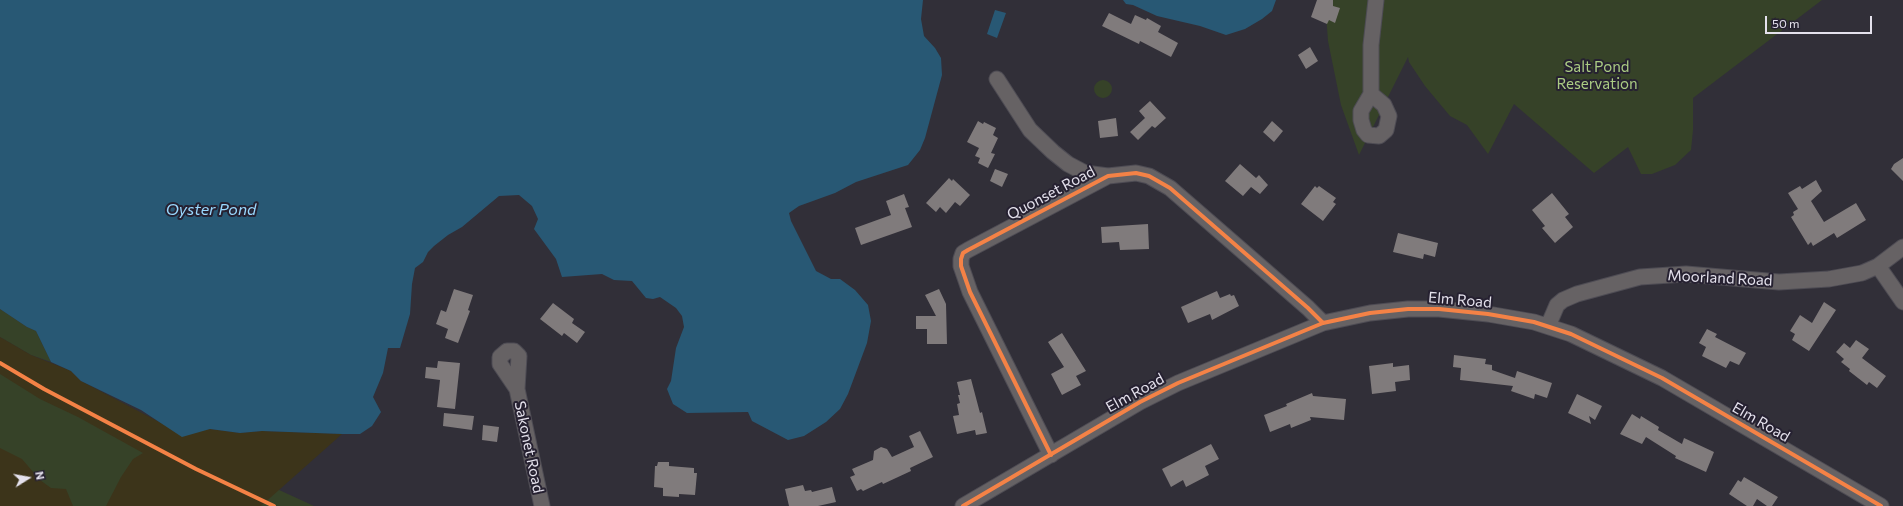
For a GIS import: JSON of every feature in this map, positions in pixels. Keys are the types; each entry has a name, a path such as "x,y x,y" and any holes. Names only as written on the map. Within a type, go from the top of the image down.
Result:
{"street":[{"path":"1371,94 1370,45 1376,0"},
{"path":"997,80 1030,130 1053,152 1068,164 1085,173 1108,176"},
{"name":"Quonset Road","path":"1051,455 970,292 961,259 963,254 968,250 1108,176 1136,173 1149,176 1170,188 1308,308 1323,323"},
{"name":"Moorland Road","path":"1548,326 1557,305 1563,300 1640,277 1686,274 1779,282 1844,277 1862,273 1878,266 1903,247"},
{"path":"1878,266 1903,302"},
{"name":"Elm Road","path":"963,506 1140,402 1178,383 1323,323 1370,313 1408,309 1431,309 1488,314 1548,326 1575,336 1662,378 1881,506"},
{"name":"Sakonet Road","path":"517,389 542,506"}],"green space":[{"name":"Salt Pond Reservation","path":"1325,0 1822,0 1693,98 1693,130 1691,150 1675,165 1652,174 1641,174 1628,147 1594,173 1514,104 1488,154 1467,125 1450,116 1425,86 1409,62 1408,57 1359,155 1341,105 1328,41"},
{"path":"1103,80 1107,81 1111,85 1111,93 1107,97 1103,98 1099,97 1095,93 1094,89 1095,85 1099,81"},
{"path":"0,309 27,327 36,331 51,362 31,355 0,337"},
{"path":"0,347 168,439 314,506 0,506"}],"sand":[{"path":"0,337 31,355 71,371 81,381 161,423 199,431 210,429 240,433 262,431 342,434 261,506 106,506 121,477 133,459 143,453 78,417 40,399 0,374"},
{"path":"0,448 22,459 40,480 51,488 66,489 73,506 0,506"}],"water":[{"name":"Oyster Pond","path":"0,0 923,0 921,19 924,36 935,48 941,58 942,75 925,138 920,150 908,165 856,182 835,193 799,206 789,213 791,221 816,271 831,279 840,279 855,290 868,305 871,321 867,343 848,394 840,409 826,422 804,436 788,440 752,421 748,412 687,413 673,404 667,389 671,381 676,348 684,327 682,316 676,308 660,297 653,299 646,298 632,281 614,280 602,274 562,277 556,259 534,229 538,219 532,206 519,195 499,196 462,227 448,235 434,246 428,252 423,262 415,268 412,284 410,314 400,348 388,348 383,373 373,397 381,412 372,426 360,434 262,431 240,433 210,429 182,437 141,410 81,381 71,371 51,362 36,331 27,327 0,309"},
{"path":"1123,0 1276,0 1272,11 1262,19 1245,29 1226,35 1200,26 1157,16 1133,5 1126,4"},
{"path":"995,10 1006,13 997,38 987,34"}],"building":[{"path":"1317,0 1333,0 1333,6 1340,8 1335,23 1329,20 1327,24 1311,17"},
{"path":"1109,13 1131,24 1135,15 1146,20 1147,18 1161,26 1158,32 1178,43 1171,57 1140,41 1139,44 1102,26"},
{"path":"1310,47 1318,61 1306,69 1298,55"},
{"path":"1150,101 1166,118 1155,128 1152,126 1138,140 1130,132 1145,118 1139,111"},
{"path":"1116,118 1118,136 1100,138 1098,121"},
{"path":"978,121 983,124 984,122 996,128 993,135 998,138 991,153 995,154 988,168 978,163 980,158 975,156 979,148 967,142"},
{"path":"1272,121 1283,131 1274,142 1263,132"},
{"path":"1903,158 1903,181 1891,169 1894,164"},
{"path":"1240,164 1256,178 1259,175 1268,185 1260,194 1251,187 1243,196 1225,181"},
{"path":"995,169 1008,174 1002,187 990,181"},
{"path":"949,178 952,181 953,179 970,195 960,206 955,202 946,213 940,207 936,212 926,203"},
{"path":"1816,180 1822,191 1811,201 1824,222 1856,203 1866,220 1837,238 1834,233 1813,246 1811,242 1808,245 1791,217 1794,215 1793,212 1798,209 1788,193 1800,186 1802,189"},
{"path":"1315,186 1317,188 1319,186 1336,198 1333,202 1336,204 1323,221 1301,204"},
{"path":"1552,193 1569,214 1565,217 1573,227 1555,243 1542,228 1545,226 1532,210"},
{"path":"904,194 909,207 905,208 912,227 861,245 855,228 891,215 886,201"},
{"path":"1148,224 1149,249 1120,250 1119,242 1102,243 1101,227"},
{"path":"1398,233 1438,243 1435,257 1424,254 1423,259 1393,252"},
{"path":"454,289 473,295 468,310 470,311 458,343 445,338 448,329 436,324 441,310 446,312"},
{"path":"939,289 946,304 947,344 927,344 927,329 916,329 916,316 936,316 925,295"},
{"path":"1217,291 1220,298 1230,294 1231,296 1234,295 1239,306 1212,320 1210,314 1188,323 1181,307"},
{"path":"1824,302 1836,310 1809,351 1792,340 1795,334 1790,331 1800,315 1812,323"},
{"path":"553,303 574,319 572,323 585,332 577,343 564,333 562,336 540,319"},
{"path":"1707,329 1717,334 1715,337 1746,353 1739,365 1730,361 1726,368 1702,356 1706,347 1699,343"},
{"path":"1062,333 1086,371 1076,376 1081,385 1062,395 1051,374 1064,367 1048,342"},
{"path":"1856,340 1869,349 1862,358 1886,376 1877,388 1869,382 1867,385 1849,371 1850,369 1841,362 1844,359 1836,352 1844,343 1850,348"},
{"path":"1454,355 1486,359 1485,364 1492,365 1492,370 1515,378 1517,371 1552,383 1547,398 1535,394 1534,399 1511,391 1513,386 1460,380 1461,368 1453,367"},
{"path":"438,361 460,363 455,409 437,407 440,380 425,378 426,367 437,368"},
{"path":"1393,363 1393,367 1409,365 1410,380 1395,382 1396,391 1372,394 1369,366"},
{"path":"971,379 987,433 976,435 975,430 957,434 953,416 959,415 957,404 960,403 958,395 960,395 957,382"},
{"path":"1312,393 1313,396 1346,399 1344,420 1310,417 1311,420 1291,428 1290,424 1270,432 1264,415 1287,406 1286,404"},
{"path":"1577,394 1602,406 1595,420 1589,416 1591,424 1568,413"},
{"path":"444,413 474,416 472,430 443,426"},
{"path":"1632,414 1640,419 1641,416 1659,427 1658,430 1682,444 1684,438 1714,452 1706,472 1675,458 1676,456 1646,437 1642,444 1620,434"},
{"path":"483,425 499,427 497,442 482,440"},
{"path":"920,431 933,457 910,468 911,471 883,484 882,482 863,491 861,489 857,491 850,477 855,475 852,469 873,460 874,451 881,447 887,449 892,457 914,447 909,436"},
{"path":"1211,444 1219,459 1205,466 1209,475 1186,487 1183,480 1171,487 1162,469"},
{"path":"658,462 669,462 669,466 694,468 694,473 697,473 695,495 679,494 679,497 663,496 663,488 654,487 655,466 657,466"},
{"path":"1744,477 1778,497 1772,506 1767,506 1757,499 1753,506 1747,506 1729,494 1738,480 1741,482"},
{"path":"803,485 805,491 811,490 812,492 832,487 836,502 818,506 789,506 785,489"}],"cycle path":[{"path":"1051,455 970,292 961,266 961,259 963,253 968,250 1108,176 1136,173 1149,176 1170,188 1308,308 1323,323"},
{"path":"963,506 1140,402 1178,383 1323,323 1370,313 1408,309 1439,309 1488,314 1534,322 1571,334 1662,378 1881,506"},
{"path":"0,363 44,389 196,469 274,506"}]}
